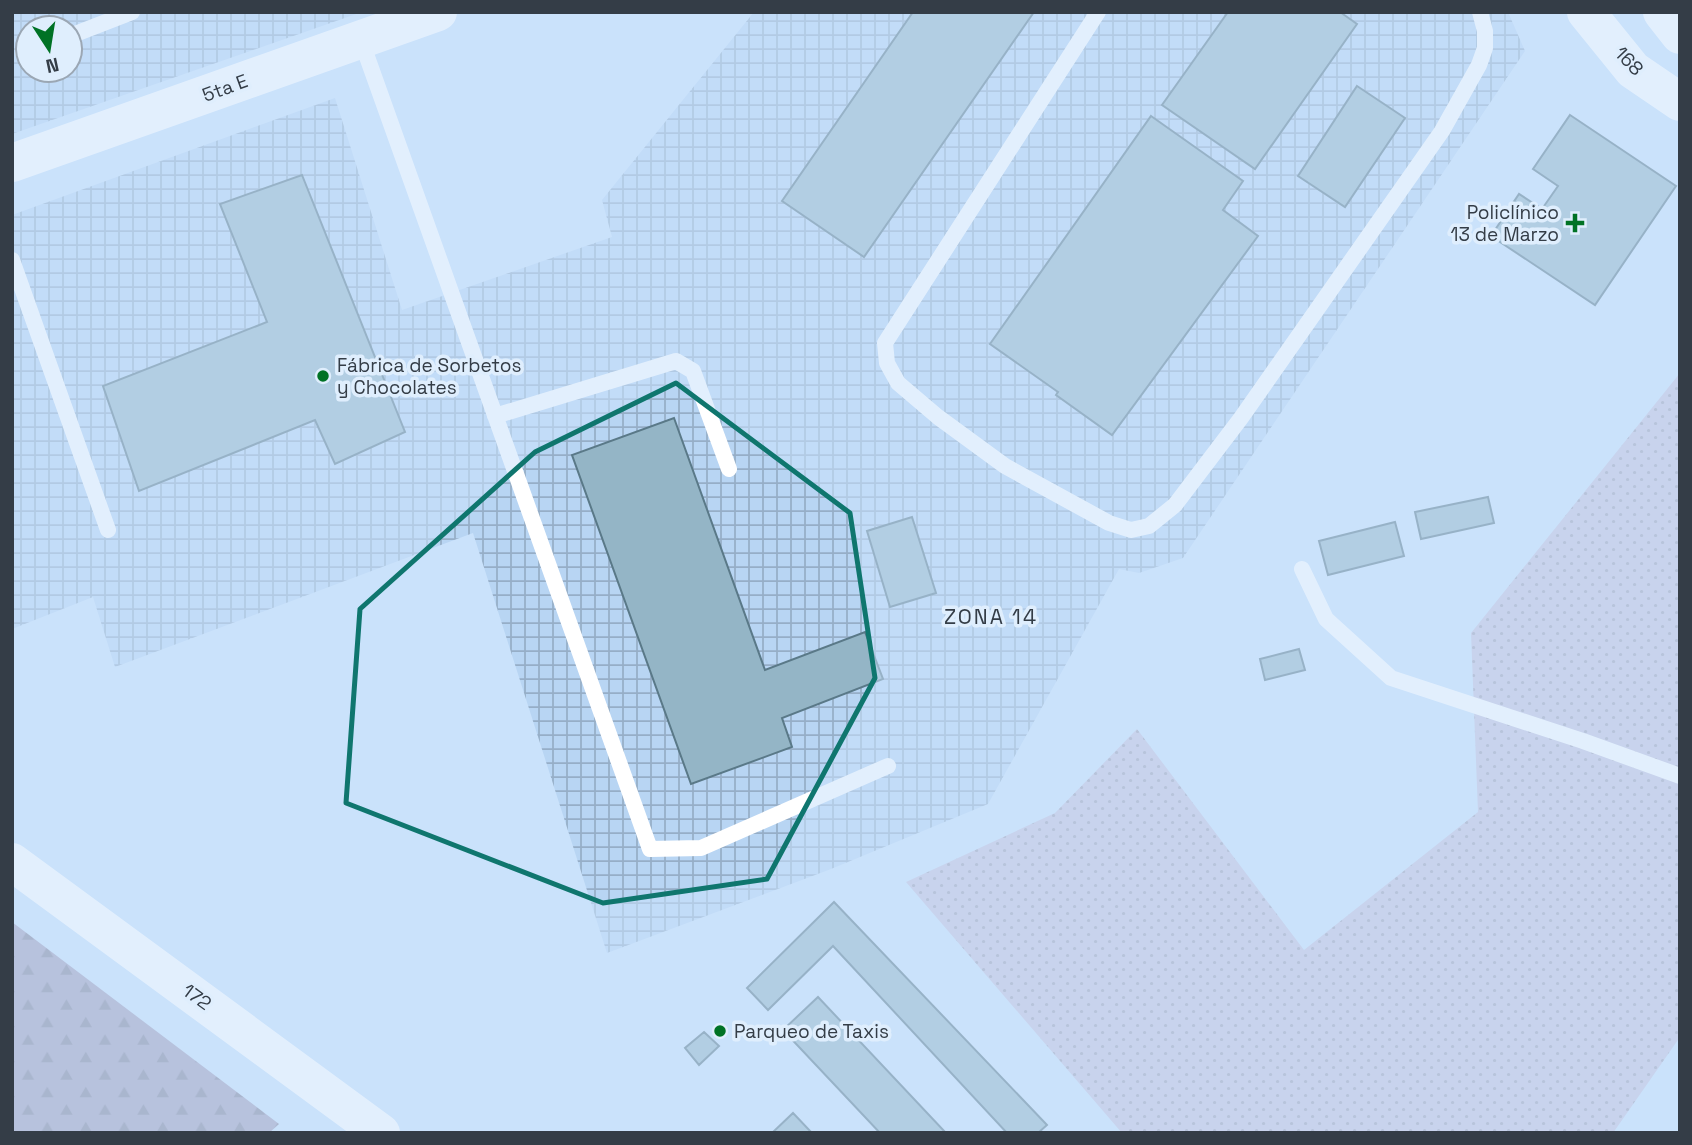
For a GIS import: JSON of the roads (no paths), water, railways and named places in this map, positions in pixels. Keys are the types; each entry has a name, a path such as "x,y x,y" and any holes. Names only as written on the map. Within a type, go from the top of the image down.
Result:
{"street":[{"name":"5ta E","path":"12,163 438,12"},
{"name":"168","path":"1586,12 1633,70 1680,102"},
{"path":"1662,12 1680,35"},
{"name":"172","path":"12,862 362,1123"}],"lane":[{"path":"84,31 132,12"},
{"path":"1098,12 886,342 887,363 898,383 937,417 1005,466 1109,523 1131,530 1149,526 1175,505 1241,418 1442,131 1479,65 1485,48 1485,31 1480,12"},
{"path":"360,40 650,849 701,848 888,766"},
{"path":"12,260 108,530"},
{"path":"495,416 676,360 692,371 729,469"},
{"path":"1302,569 1326,619 1391,678 1680,776"}],"place":[{"name":"Policlínico 13 de Marzo","path":"1575,223"},
{"name":"Fábrica de Sorbetos y Chocolates","path":"323,376"},
{"name":"Parqueo de Taxis","path":"720,1031"}],"district":[{"name":"ZONA 14","path":"991,616"}]}
